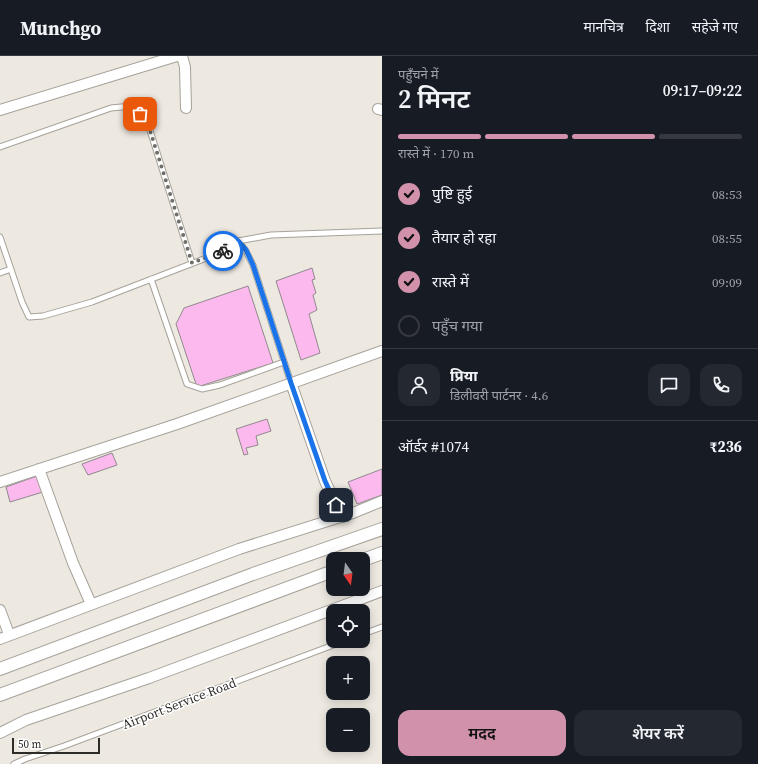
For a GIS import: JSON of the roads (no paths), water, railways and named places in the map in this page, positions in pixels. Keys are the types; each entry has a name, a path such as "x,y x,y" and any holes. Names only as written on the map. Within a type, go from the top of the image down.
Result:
{"street":[{"path":"0,110 178,56"},
{"path":"182,56 185,67 186,108"},
{"path":"0,482 176,424 382,351"},
{"path":"291,383 325,481 342,517"},
{"path":"39,469 73,563 91,604"},
{"path":"0,610 4,637 239,549 342,517 382,501"},
{"path":"0,669 254,574 382,529"},
{"path":"370,557 382,553"},
{"path":"0,696 326,574"},
{"path":"0,733 26,720 148,678 382,591"}],"lane":[{"path":"0,147 111,108 132,106 147,121 192,263"},
{"path":"0,237 28,317 43,316 92,302 222,252 238,241 271,235 382,231"},
{"path":"238,241 246,250 253,265 291,383"},
{"path":"0,273 11,269"},
{"path":"151,279 187,384 202,389 220,385 284,362"},
{"path":"370,632 382,628"},
{"name":"Airport Service Road","path":"14,764 25,758 64,746 326,648"}]}
